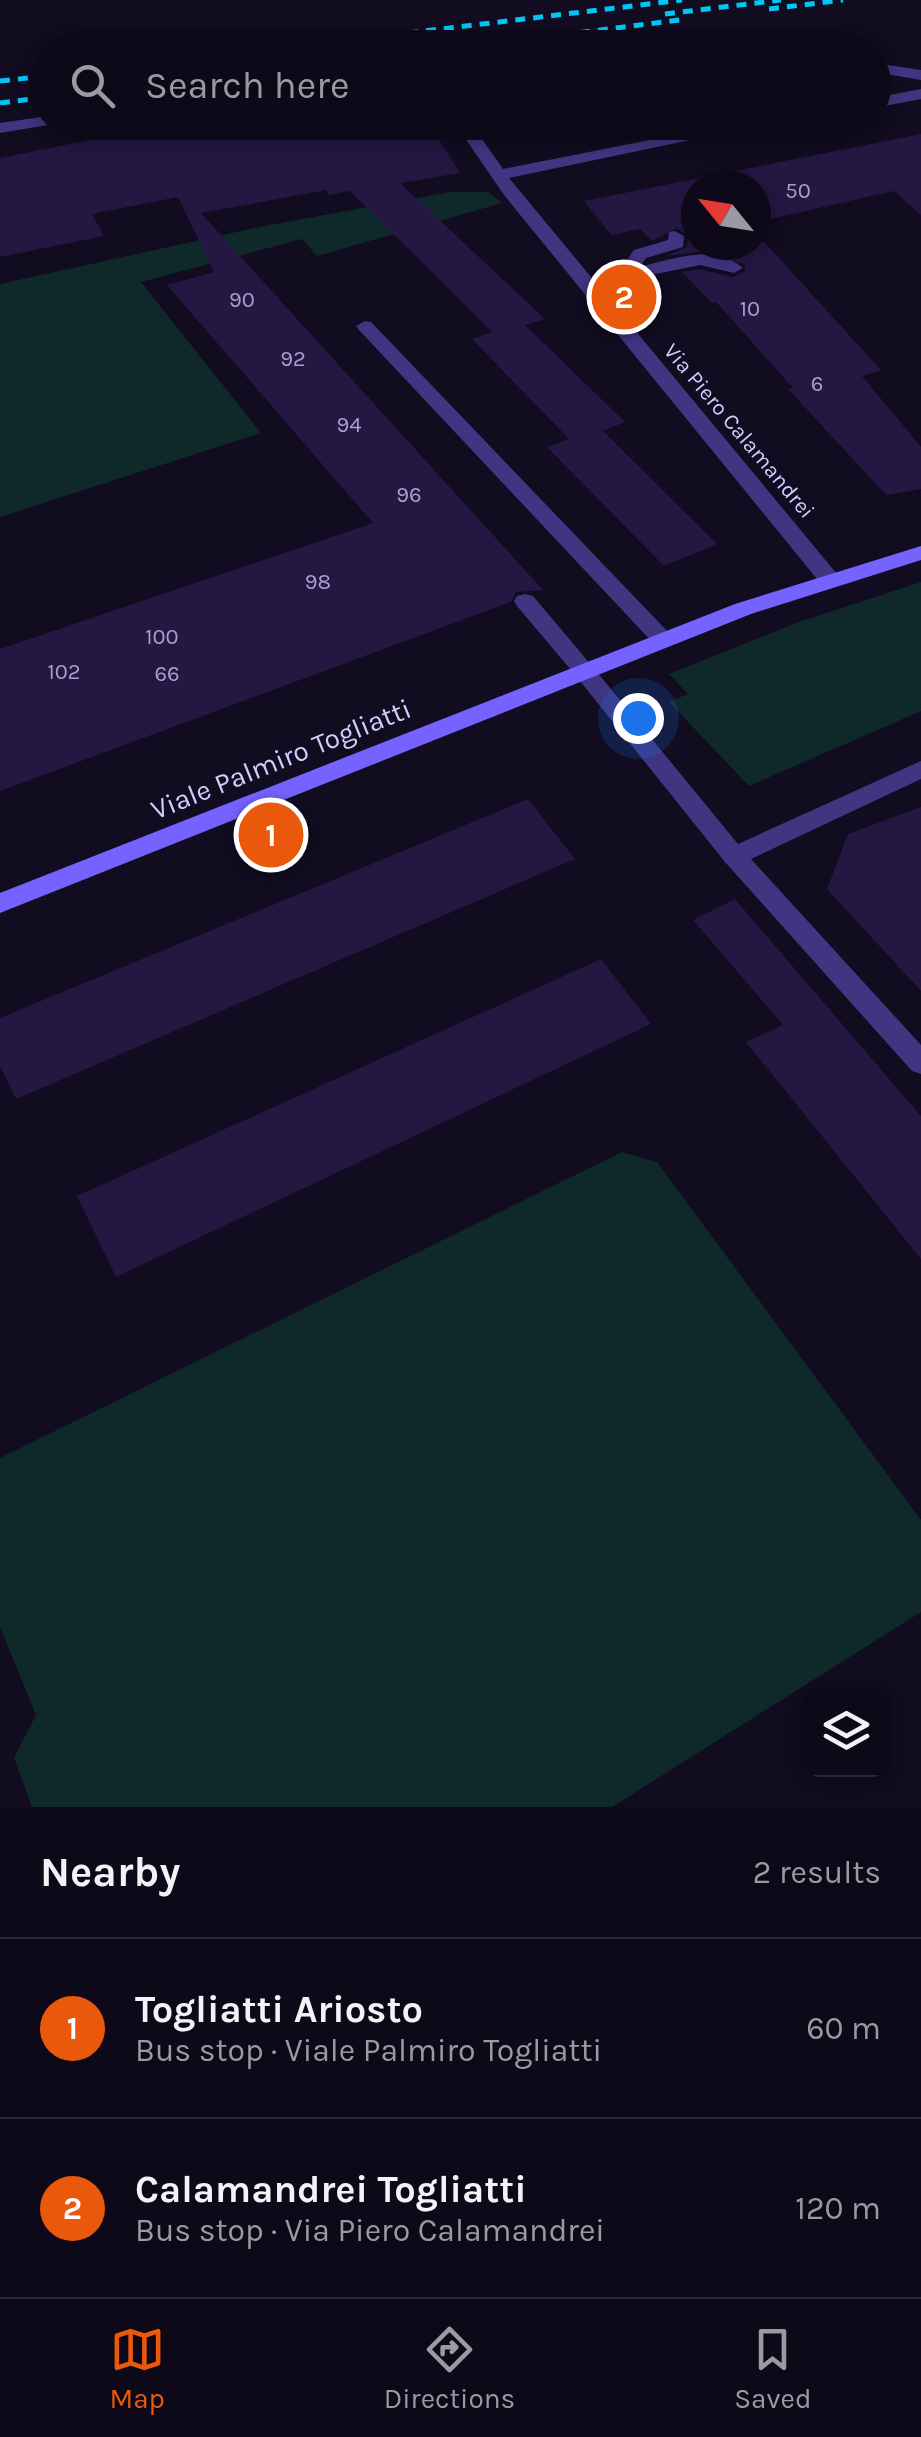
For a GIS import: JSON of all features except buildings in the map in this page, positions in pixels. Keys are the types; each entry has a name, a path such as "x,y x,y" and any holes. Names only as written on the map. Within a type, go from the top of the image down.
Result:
{"street":[{"path":"891,71 921,75"},
{"path":"891,100 921,94"},
{"path":"0,128 30,124"},
{"name":"Via Piero Calamandrei","path":"474,140 498,175 829,578"},
{"path":"498,175 676,140"},
{"path":"675,236 678,243 640,254 637,268 703,258 718,259 734,268"},
{"path":"365,326 663,640"},
{"name":"Viale Palmiro Togliatti","path":"0,903 663,640 829,578 921,553"},
{"path":"525,601 734,856 921,1063"},
{"path":"734,856 921,769"}],"green space":[{"path":"450,192 488,192 502,203 317,256 302,239 141,282 261,433 0,517 0,284 264,226"},
{"path":"921,582 921,711 749,786 669,702 688,694 669,674 799,622"},
{"path":"622,1152 657,1162 921,1520 921,1612 612,1807 32,1807 14,1758 36,1715 0,1627 0,1458"}],"railway":[{"path":"433,30 682,0"},
{"path":"665,14 781,0"},
{"path":"769,9 843,0"},
{"path":"600,30 680,20"},
{"path":"0,81 30,78"},
{"path":"0,103 30,99"}],"place":[{"name":"Calamandrei Togliatti","path":"624,297"},
{"name":"Togliatti Ariosto","path":"271,835"}]}
